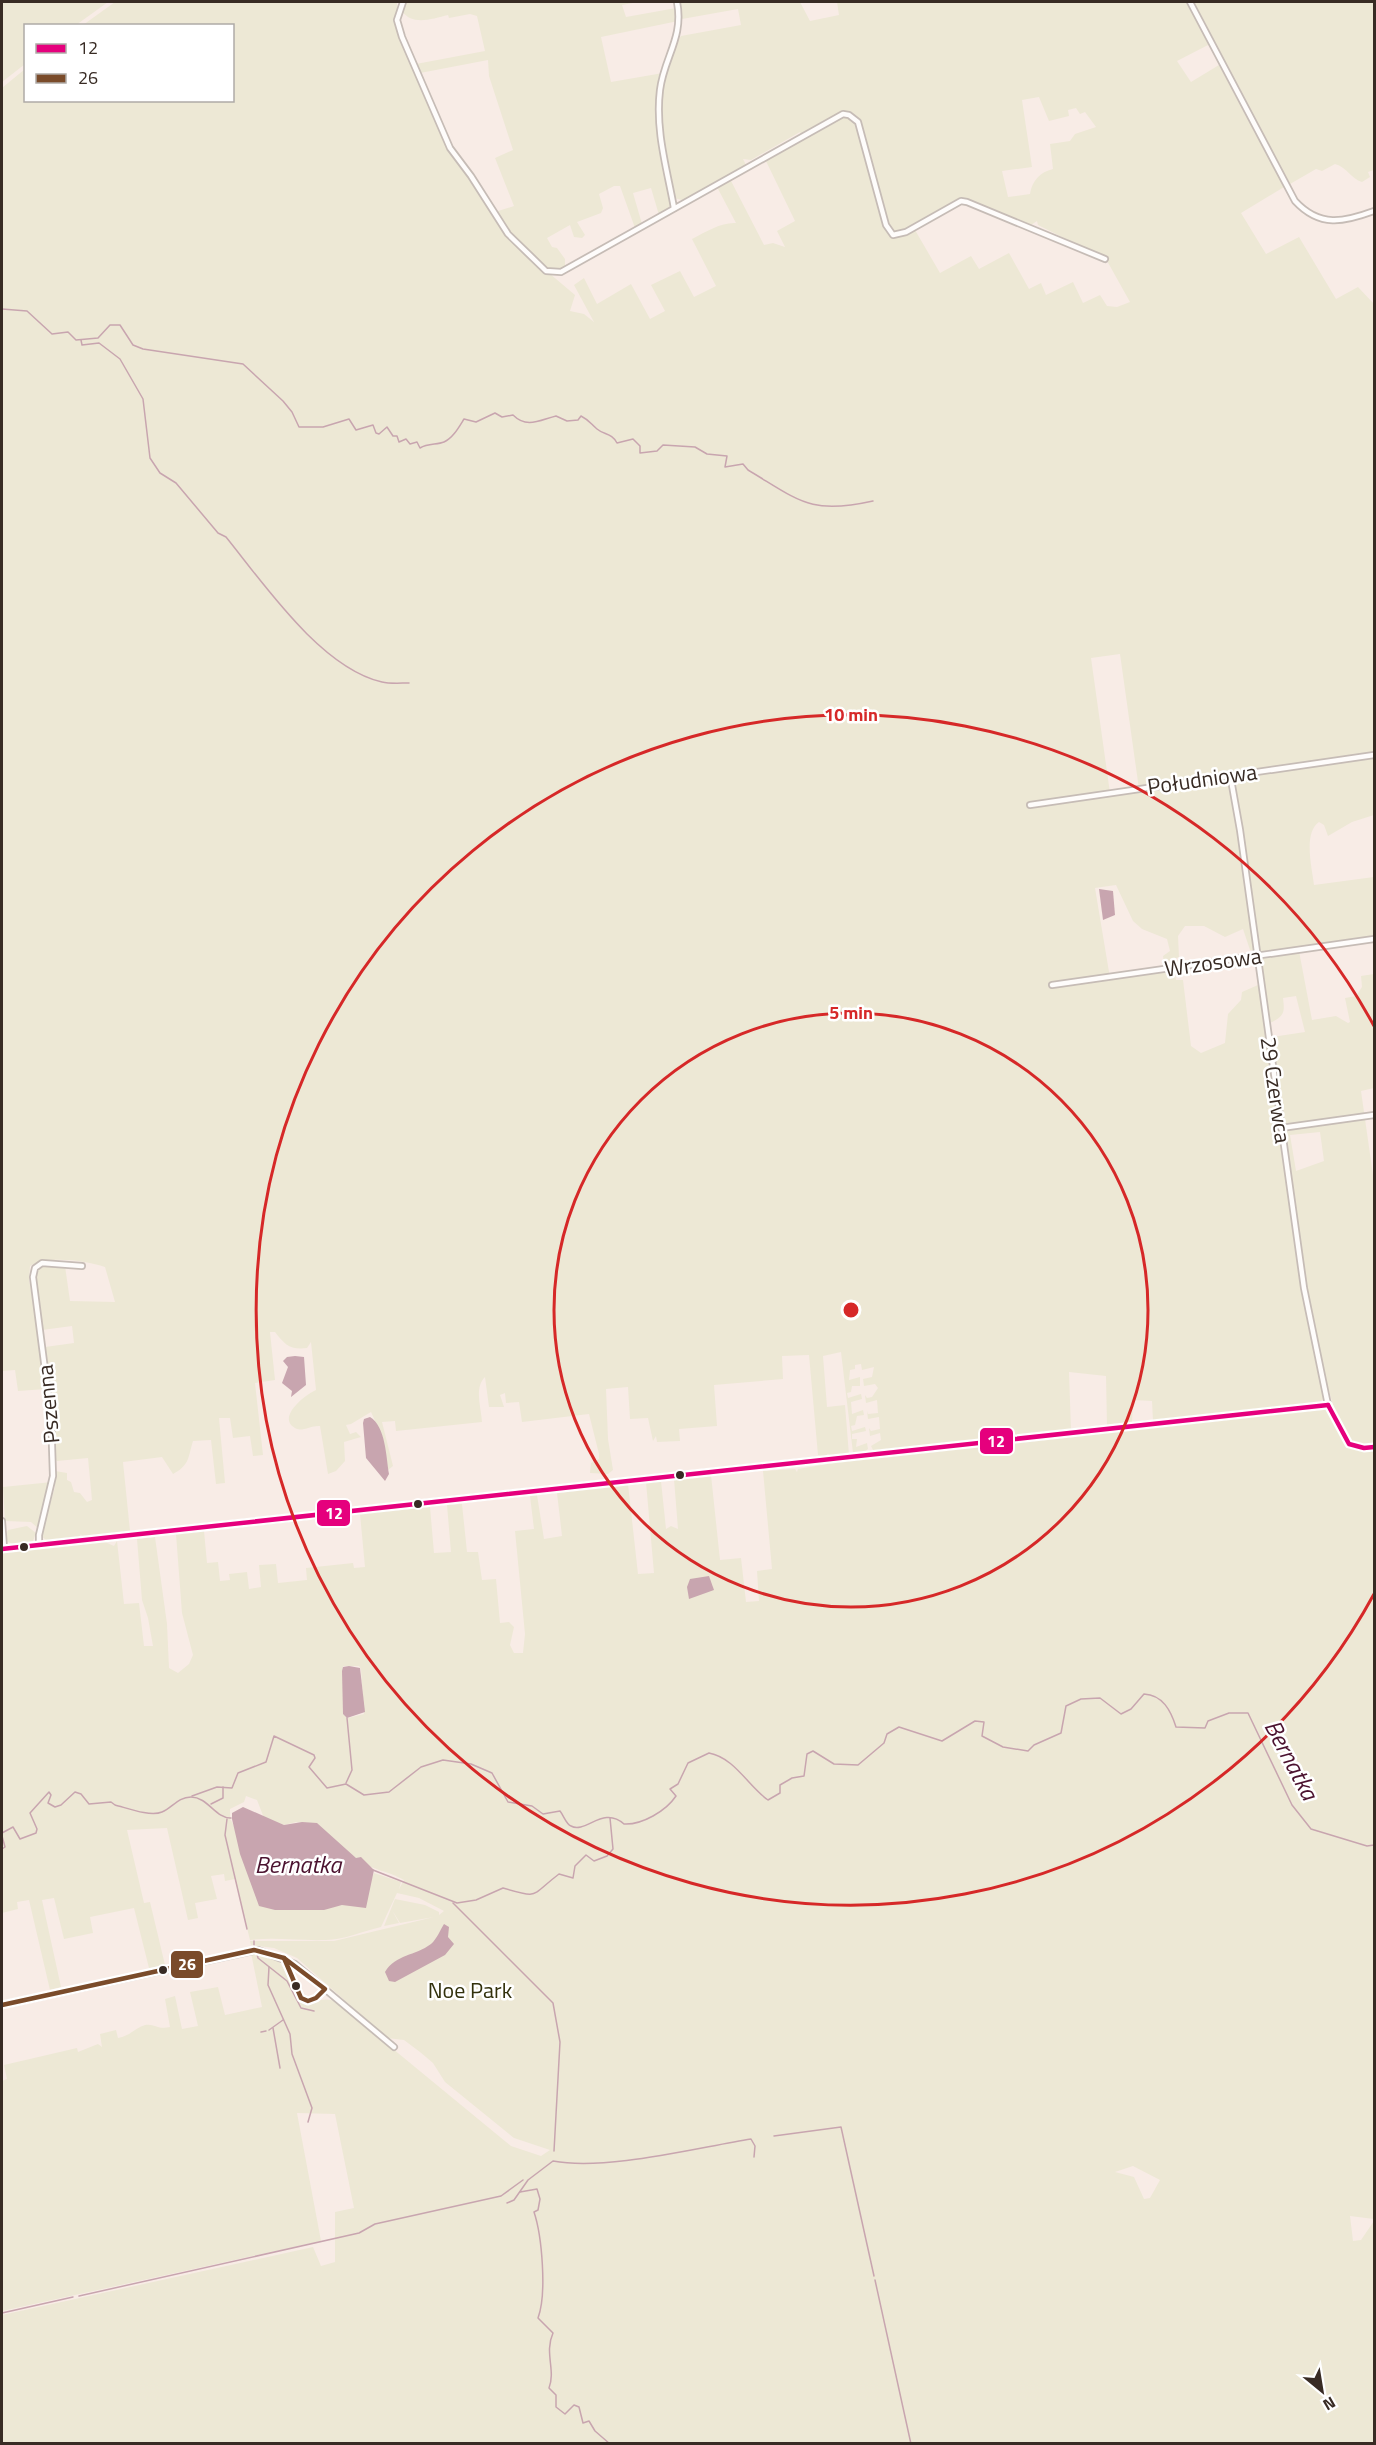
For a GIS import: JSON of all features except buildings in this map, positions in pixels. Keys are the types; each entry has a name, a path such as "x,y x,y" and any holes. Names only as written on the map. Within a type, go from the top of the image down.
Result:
{"street":[{"path":"403,2 397,20 402,37 450,148 508,234 546,272 561,272 836,117 849,115 858,122 886,225 893,235 906,232 961,201 1105,260"},
{"path":"674,208 658,130 658,114 660,87 678,32 677,2"},
{"path":"1190,2 1295,201 1315,217 1333,222 1347,221 1374,211"},
{"name":"Południowa","path":"1030,805 1230,774 1374,755"},
{"name":"29 Czerwca","path":"1230,774 1240,830 1304,1288 1328,1405 1349,1444 1364,1448 1374,1447"},
{"name":"Wrzosowa","path":"1052,985 1374,939"},
{"path":"1281,1128 1374,1116"},
{"name":"Pszenna","path":"39,1545 53,1476 51,1416 33,1277 39,1265 46,1263 82,1266"},
{"path":"2,1521 3,1548 39,1545 1328,1405"},
{"path":"2,2005 254,1950 284,1958 394,2047"}],"green space":[{"path":"2,2 108,2 77,24 24,24 24,65 2,82"},
{"name":"Noe Park","path":"115,2 397,2 397,20 414,73 447,147 467,172 493,216 517,246 575,295 570,311 584,314 594,322 574,285 584,278 597,304 631,284 650,319 665,311 651,285 680,271 694,297 716,286 692,239 720,226 736,223 717,187 730,179 764,245 773,243 785,247 777,231 795,221 765,159 845,116 853,119 857,124 887,231 896,238 915,230 940,273 971,256 979,269 1009,253 1029,289 1041,283 1046,295 1073,282 1083,303 1100,295 1107,306 1117,307 1130,302 1106,259 1038,225 1037,221 1031,225 966,200 902,233 892,232 887,224 859,121 848,112 841,113 801,134 800,132 751,160 743,159 746,165 689,198 682,200 674,198 659,117 662,87 679,39 681,36 741,25 738,9 682,19 679,2 800,2 810,21 839,15 837,2 1188,2 1210,44 1177,61 1191,82 1219,65 1284,187 1241,213 1266,254 1299,237 1336,299 1358,287 1374,304 1374,815 1352,822 1328,836 1324,825 1319,822 1311,834 1310,851 1314,885 1374,877 1374,940 1299,951 1312,1020 1336,1016 1350,1022 1345,998 1356,996 1362,987 1361,976 1374,974 1374,1088 1361,1091 1374,1182 1374,2219 1350,2216 1353,2241 1361,2240 1374,2221 1374,2443 2,2443 2,2315 313,2247 321,2266 335,2262 335,2212 354,2208 335,2114 297,2113 321,2241 2,2311 2,2081 7,2079 4,2065 77,2048 78,2052 98,2044 102,2047 100,2034 116,2030 118,2038 145,2025 170,2027 165,1999 175,1996 182,2029 198,2026 190,1992 218,1987 225,2015 262,2007 251,1953 263,1954 272,1957 284,1968 301,2001 327,1999 336,2002 511,2146 541,2156 550,2150 514,2138 445,2082 433,2063 420,2052 404,2040 387,2038 297,1958 274,1948 251,1945 250,1941 334,1941 434,1917 400,1923 392,1910 399,1923 384,1926 395,1899 425,1905 439,1912 439,1915 444,1911 419,1898 397,1893 381,1927 347,1937 333,1940 250,1940 235,1879 225,1881 224,1874 211,1876 217,1899 195,1903 198,1918 188,1920 167,1828 127,1830 144,1903 150,1902 165,1965 149,1968 134,1908 90,1917 93,1933 64,1939 54,1898 42,1900 61,1987 50,1990 29,1900 17,1902 18,1909 2,1913 2,1553 105,1542 114,1546 117,1541 124,1604 139,1603 144,1646 153,1646 142,1600 137,1539 155,1537 167,1624 169,1668 178,1673 189,1664 193,1655 182,1613 176,1534 204,1531 207,1563 218,1562 220,1581 230,1580 229,1574 247,1572 249,1589 261,1587 259,1565 276,1564 278,1583 307,1580 306,1568 353,1563 354,1568 365,1567 360,1514 430,1507 434,1553 451,1552 447,1505 462,1504 467,1552 478,1552 482,1580 496,1579 500,1623 509,1622 514,1627 510,1645 514,1653 523,1653 525,1634 515,1531 534,1529 530,1496 537,1495 544,1539 562,1536 557,1493 628,1484 638,1574 654,1573 646,1482 661,1481 666,1529 671,1526 678,1529 674,1479 711,1475 720,1560 741,1558 746,1602 759,1601 757,1571 772,1569 763,1471 795,1469 797,1472 798,1469 887,1454 886,1450 874,1452 871,1446 881,1440 880,1433 870,1436 869,1428 871,1431 880,1429 879,1417 868,1419 867,1411 868,1414 878,1413 877,1400 866,1403 865,1395 867,1398 872,1397 878,1388 875,1384 864,1386 863,1379 872,1377 874,1367 862,1370 861,1364 855,1365 855,1369 850,1370 849,1380 860,1377 860,1386 852,1386 851,1392 847,1393 848,1398 861,1394 862,1399 851,1402 852,1414 863,1410 864,1415 857,1416 855,1425 851,1426 852,1431 865,1427 866,1431 852,1434 852,1439 857,1439 856,1447 867,1443 868,1449 863,1453 853,1453 841,1352 823,1356 827,1407 845,1405 849,1455 831,1457 828,1454 824,1457 818,1455 809,1355 782,1356 783,1379 714,1385 717,1426 679,1429 680,1441 657,1442 656,1436 653,1441 648,1418 630,1419 628,1387 606,1389 608,1439 613,1470 608,1474 590,1473 591,1463 599,1459 599,1454 589,1414 522,1422 519,1402 506,1403 505,1393 500,1395 504,1407 489,1407 485,1377 479,1392 482,1422 396,1431 395,1421 382,1422 393,1466 388,1470 382,1436 371,1412 346,1425 350,1434 356,1432 361,1437 344,1442 345,1461 336,1471 328,1474 320,1426 297,1429 291,1425 289,1419 294,1407 316,1390 311,1342 307,1348 296,1348 285,1343 275,1332 270,1332 275,1380 255,1383 263,1455 253,1456 250,1436 233,1438 230,1418 219,1418 225,1483 216,1484 211,1440 193,1441 185,1464 173,1474 162,1457 123,1462 130,1531 83,1539 81,1534 78,1539 49,1542 41,1536 55,1487 55,1471 67,1473 67,1480 71,1482 74,1492 80,1493 87,1502 92,1500 88,1458 57,1461 55,1458 45,1347 74,1343 72,1326 42,1330 35,1278 39,1269 47,1265 65,1266 70,1301 115,1302 105,1267 78,1261 57,1260 30,1266 29,1280 39,1329 46,1389 18,1391 15,1370 2,1371 2,88 24,70 24,102 234,102 234,24 84,24","holes":["1039,97 1049,121 1069,116 1068,110 1076,108 1080,114 1085,112 1096,127 1075,134 1070,141 1050,144 1053,169 1037,178 1030,194 1008,197 1002,171 1032,167 1022,100","1120,654 1139,789 1110,793 1091,658","1116,885 1133,921 1142,929 1167,939 1170,951 1163,956 1164,963 1179,957 1178,936 1185,926 1204,926 1225,937 1243,929 1250,950 1257,951 1258,985 1242,992 1241,1000 1228,1014 1225,1043 1201,1053 1191,1046 1183,980 1176,980 1174,969 1110,978 1095,888","1296,996 1305,1032 1272,1037 1270,1023 1282,1014 1283,998","1320,1132 1324,1161 1296,1171 1290,1135","1069,1372 1106,1376 1107,1426 1132,1423 1133,1400 1152,1401 1153,1421 1315,1405 1325,1398 1324,1385 1327,1384 1336,1415 1333,1416 1327,1410 1319,1409 887,1454 887,1450 1071,1430","343,1666 359,1666 364,1714 348,1718 343,1714","246,1796 257,1800 264,1818 284,1825 296,1822 318,1824 336,1843 359,1861 404,1880 399,1889 401,1882 374,1873 372,1878 342,1905 314,1909 250,1876 230,1819 230,1809 244,1802","1133,2166 1160,2180 1150,2198 1144,2199 1134,2177 1115,2172"]},
{"path":"405,2 638,2 622,5 626,17 676,8 678,21 601,37 611,82 663,73 659,89 657,122 671,203 668,210 659,215 651,188 633,193 642,224 635,228 620,186 614,186 599,194 603,208 601,213 577,222 585,235 582,238 574,237 570,225 547,238 552,247 557,248 565,259 565,269 550,272 510,234 495,212 514,206 495,158 513,150 489,76 488,60 420,73 416,64 485,51 477,16 470,14 449,18 448,15 429,19 411,19 402,11"},
{"path":"1194,2 1374,2 1374,170 1368,172 1370,177 1362,182 1335,164 1322,171 1316,169 1290,184"},
{"path":"52,1482 39,1529 31,1522 5,1521 3,1487"},
{"path":"27,1526 36,1533 33,1541 16,1545 8,1542 5,1536 8,1530"}],"water":[{"path":"1099,889 1113,891 1115,915 1103,920"},
{"path":"287,1357 304,1357 306,1385 291,1397 292,1391 282,1383 288,1367 283,1361"},
{"path":"370,1417 379,1428 384,1443 389,1474 385,1481 366,1458 363,1423 364,1419"},
{"path":"709,1576 714,1590 689,1599 687,1587 690,1579"},
{"path":"343,1667 360,1668 365,1712 347,1718 343,1714 342,1671"},
{"name":"Bernatka","path":"243,1807 284,1825 302,1822 317,1823 356,1858 361,1857 374,1870 366,1908 342,1905 324,1910 275,1910 259,1906 240,1854 232,1819 232,1813"},
{"path":"444,1924 449,1927 448,1937 454,1944 445,1955 395,1982 389,1981 385,1972 389,1966 400,1958 431,1944"}],"waterway":[{"path":"2,309 27,311 52,334 68,332 76,340 98,338 110,325 120,325 133,345 143,349 243,364 283,401 292,412 299,427 323,427 349,419 356,430 373,425 376,433 379,434 387,427 393,436 397,436 399,442 406,439 410,444 417,442 420,448 447,440 456,432 464,419 476,422 495,413 502,417 513,415 529,423 556,416 567,421 578,420 581,416 600,431 613,437 617,443 633,439 640,446 640,453 657,451 663,445 695,447 707,454 727,456 725,467 743,464 748,470 781,490 819,506 852,505 873,501"},
{"path":"81,340 82,345 99,343 120,359 143,399 150,458 160,473 176,483 218,533 226,537 295,622 337,660 359,674 385,683 409,683"},
{"name":"Bernatka","path":"192,1796 217,1787 232,1788 238,1773 266,1762 274,1736 314,1755 315,1758 309,1767 327,1788 346,1784 364,1795 389,1792 421,1767 443,1760 471,1764 492,1773 508,1802 532,1806 543,1814 560,1811 571,1826 583,1826 609,1817 624,1824 631,1824 646,1820 672,1802 676,1796 670,1789 678,1784 688,1763 709,1753 734,1766 768,1800 780,1793 780,1785 792,1778 804,1776 807,1754 813,1751 834,1764 858,1765 884,1743 887,1734 899,1727 942,1741 975,1721 984,1722 982,1736 1003,1747 1028,1751 1034,1745 1061,1733 1066,1706 1081,1699 1100,1698 1121,1714 1131,1709 1144,1694 1156,1697 1165,1705 1176,1727 1205,1728 1208,1721 1229,1713 1248,1713 1292,1805 1311,1829 1367,1846 1374,1845"},
{"path":"346,1783 352,1770 347,1718"},
{"path":"211,1804 223,1798 223,1787"},
{"name":"Bernatka","path":"2,1833 13,1827 20,1839 36,1833 37,1829 30,1813 49,1792 51,1795 48,1803 55,1807 61,1805 75,1792 81,1794 89,1804 111,1802 145,1813 162,1812 182,1799 191,1797 202,1800 221,1815 231,1818"},
{"path":"373,1870 457,1903 476,1900 503,1888 523,1894 534,1893 559,1874 573,1878 575,1866 586,1855 594,1861 607,1856 613,1849 610,1818"},
{"path":"227,1819 225,1835 247,1929"},
{"name":"Bernatka","path":"2,1836 5,1847 2,1849"},
{"path":"453,1903 553,2003 560,2042 554,2151"},
{"path":"257,1954 258,1958 287,1981 301,2008 314,2011"},
{"path":"269,1967 268,1985 290,2034 292,2054 312,2108 308,2122"},
{"path":"269,2030 283,2020"},
{"path":"273,2028 280,2068"},
{"path":"261,2032 266,2031"},
{"path":"774,2136 841,2127 874,2276"},
{"path":"507,2203 514,2200 528,2180 553,2161 574,2163 624,2161 751,2139 755,2146 754,2157"},
{"path":"79,2296 359,2233 375,2224 501,2196 523,2180"},
{"path":"520,2192 537,2189 540,2199 538,2210 534,2212 539,2235 543,2280 538,2318 553,2333 550,2348 551,2381 549,2388 556,2395 556,2407 565,2414 574,2405 579,2407 583,2423 589,2421 595,2431 610,2444"},
{"path":"875,2280 911,2444"},
{"path":"2,2313 73,2297"}],"transit line":[{"name":"12","path":"1328,1405 1349,1444 1364,1448 1374,1447"},
{"name":"12","path":"2,1549 1328,1405"},
{"name":"26","path":"2,2005 254,1950 284,1958"},
{"name":"26","path":"284,1958 325,1989 316,1998 308,2001 301,1998 284,1958"}]}
